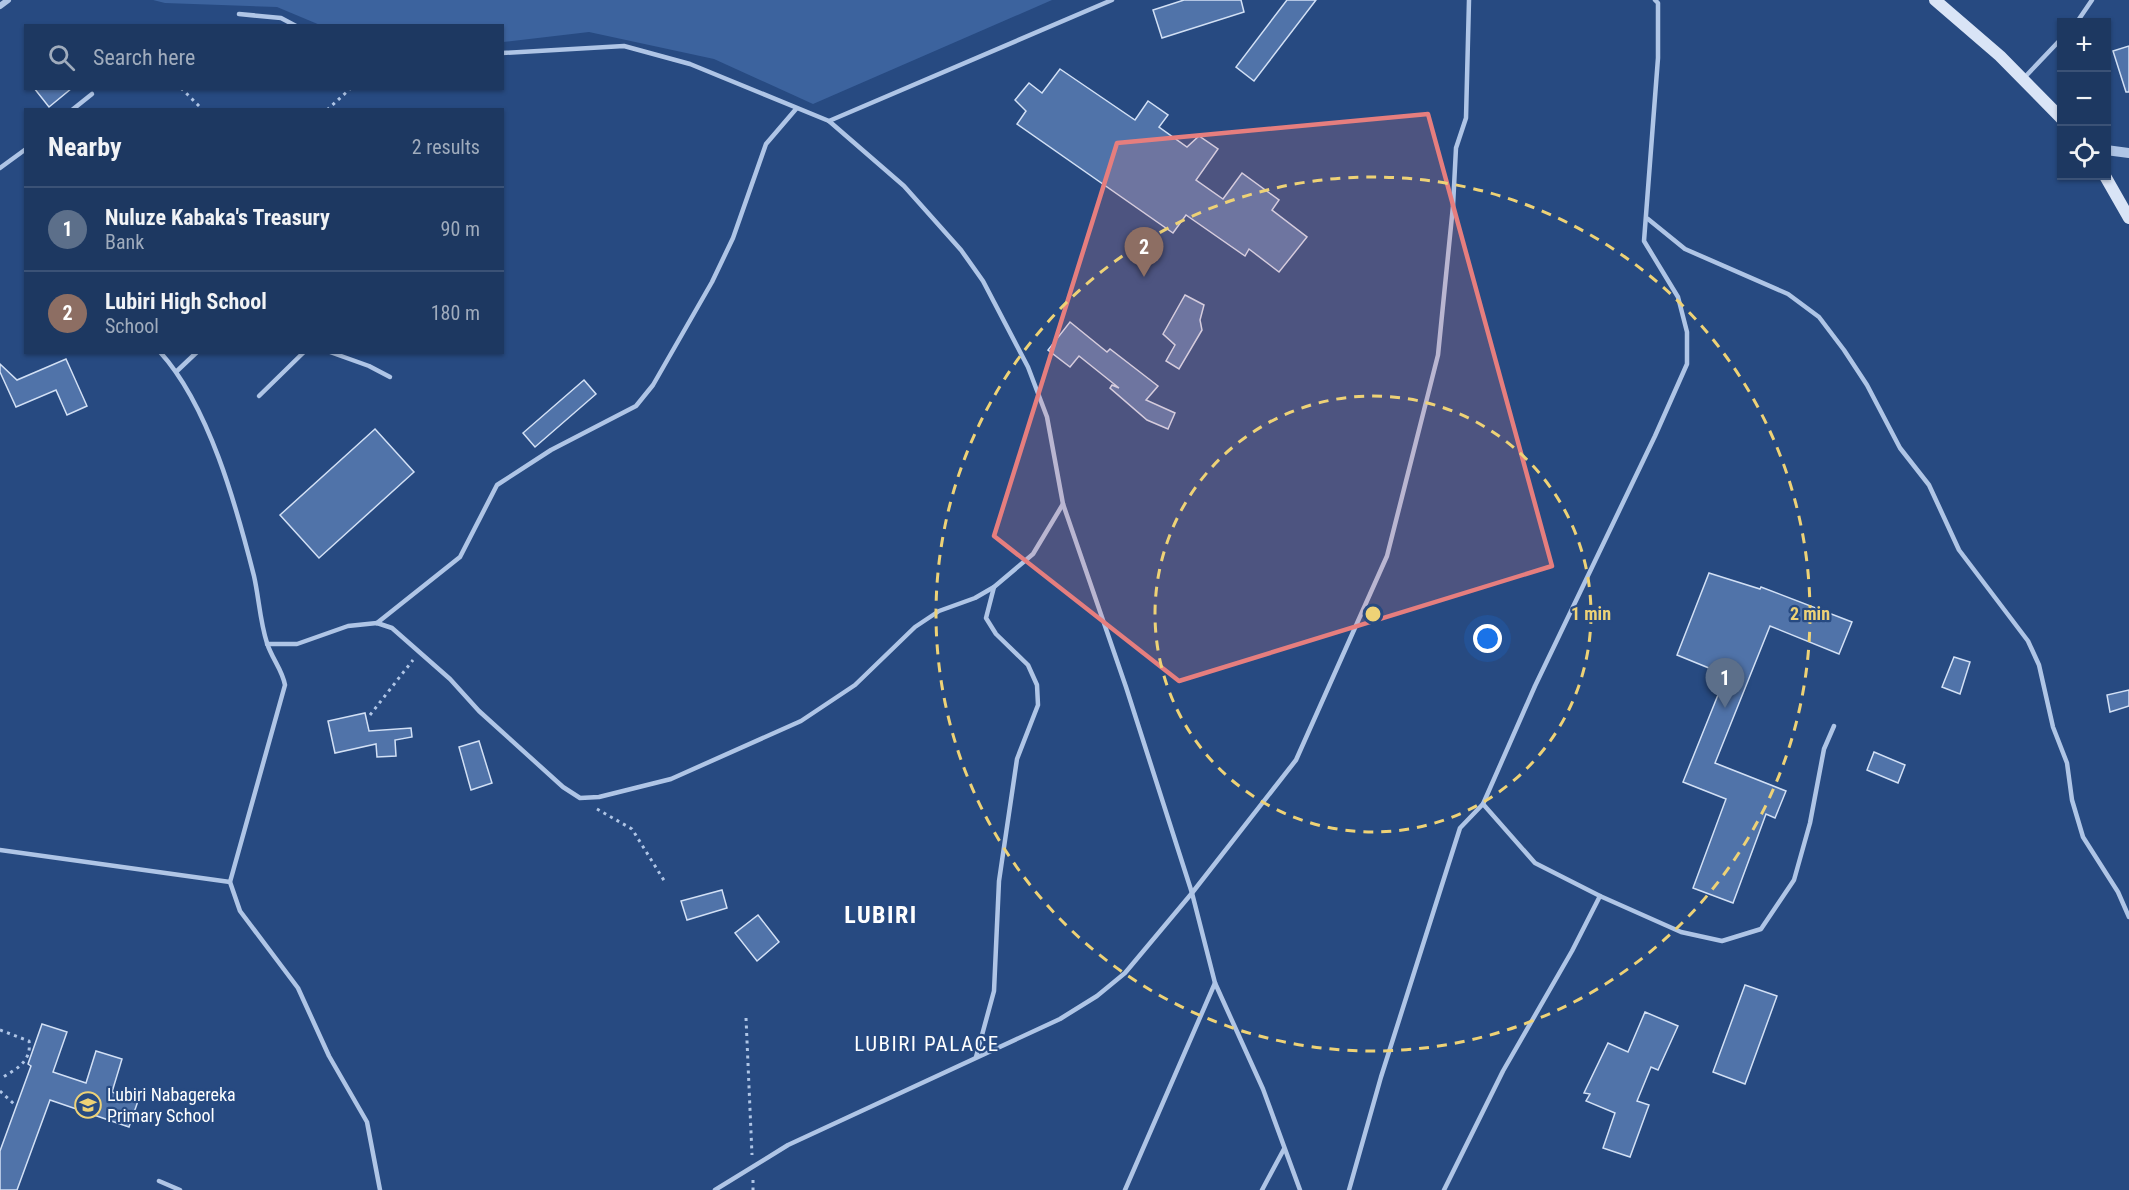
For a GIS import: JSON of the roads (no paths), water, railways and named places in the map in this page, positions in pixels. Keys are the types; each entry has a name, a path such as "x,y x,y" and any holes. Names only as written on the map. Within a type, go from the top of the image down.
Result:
{"main road":[{"path":"1935,0 2000,56 2057,115"},
{"path":"2107,180 2129,218"}],"street":[{"path":"0,6 8,0"},
{"path":"2111,151 2129,153"}],"lane":[{"path":"829,121 1112,0"},
{"path":"715,1190 788,1144 1060,1019 1097,996 1125,973 1192,893 1296,760 1387,556 1438,355 1453,206 1456,148 1466,118 1469,0"},
{"path":"1349,1190 1381,1077 1460,828 1483,804 1534,686 1687,364 1687,332 1678,297 1644,241 1658,58 1658,3 1655,0"},
{"path":"2080,18 2092,0"},
{"path":"239,14 281,18 292,24"},
{"path":"2023,79 2057,42"},
{"path":"504,53 624,46 690,64 778,98 796,109 829,121 904,186 961,250 983,281 1028,368 1047,417 1063,504 1126,687 1192,893 1215,983 1263,1089 1300,1190"},
{"path":"74,108 92,94"},
{"path":"377,623 460,557 497,484 551,450 636,406 653,385 712,282 733,238 756,166 766,144 796,109"},
{"path":"0,168 24,150"},
{"path":"1647,219 1685,249 1788,294 1819,317 1844,350 1867,385 1900,448 1929,485 1959,550 2028,641 2039,665 2053,727 2067,763 2072,800 2083,837 2118,892 2129,917"},
{"path":"162,354 177,371 225,474 254,577 267,644 282,670 285,686 230,882 240,911 298,988 328,1056 367,1122 380,1190"},
{"path":"177,371 195,354"},
{"path":"259,396 302,354"},
{"path":"335,354 390,377"},
{"path":"267,644 297,644 319,638 336,628 377,623 392,628 420,651 496,726 563,787 580,798 599,797 671,779 801,721 855,685 915,627 939,611 975,598 994,587 1033,554 1063,504"},
{"path":"976,1057 994,991 999,881 1017,759 1038,705 1037,685 1028,665 996,634 986,618 994,587"},
{"path":"1483,804 1535,863 1600,896 1681,932 1722,941 1761,930 1794,880 1810,823 1824,749 1834,726"},
{"path":"0,850 230,882"},
{"path":"1444,1190 1503,1071 1600,896"},
{"path":"1125,1190 1215,983"},
{"path":"1262,1190 1284,1149"},
{"path":"159,1181 180,1190"}],"place":[{"name":"Lubiri High School","path":"1144,277"},
{"name":"Nuluze Kabaka's Treasury","path":"1725,708"},
{"name":"Lubiri Nabagereka Primary School","path":"88,1105"}],"district":[{"name":"LUBIRI","path":"881,915"},
{"name":"LUBIRI PALACE","path":"927,1044"}]}
